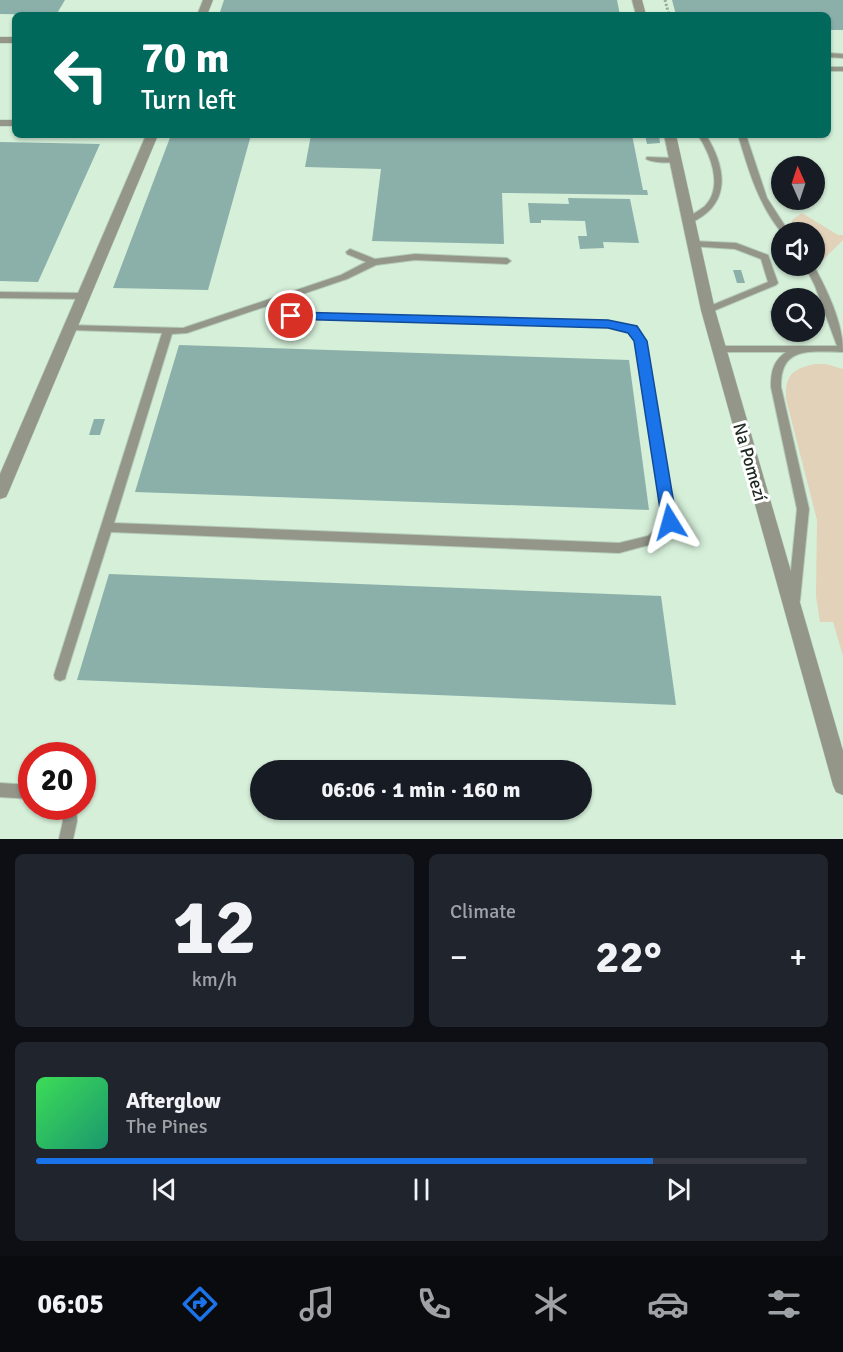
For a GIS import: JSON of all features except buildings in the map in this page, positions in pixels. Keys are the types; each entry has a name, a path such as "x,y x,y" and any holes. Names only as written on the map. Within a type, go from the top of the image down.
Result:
{"street":[{"path":"0,493 151,138"},
{"name":"Na Pomezí","path":"671,138 692,244 718,349 843,785"}],"lane":[{"path":"688,220 709,206 719,190 716,165 703,138"},
{"path":"743,138 759,191 770,216 776,222"},
{"path":"650,159 675,160"},
{"path":"692,244 736,246 765,257 773,283 708,310"},
{"path":"350,252 374,262"},
{"path":"71,327 184,332 344,277 374,262 415,257 507,261"},
{"path":"718,349 843,349 815,276"},
{"path":"0,295 84,296"},
{"path":"107,527 619,548 652,540 670,522 640,341 632,329 608,324 291,316"},
{"path":"60,675 168,331"},
{"path":"793,614 803,509 776,387 776,372 786,356 800,349"},
{"path":"0,790 18,791"},
{"path":"66,839 70,820"}],"shaded area":[{"path":"802,213 817,222 792,222"},
{"path":"825,227 838,235 843,235 843,240 825,258"},
{"path":"826,364 843,369 843,656 833,622 820,622 816,596 817,520 786,399 787,384 792,374 801,368"}],"route":[{"path":"291,316 608,324 632,329 640,341 670,522"}]}
